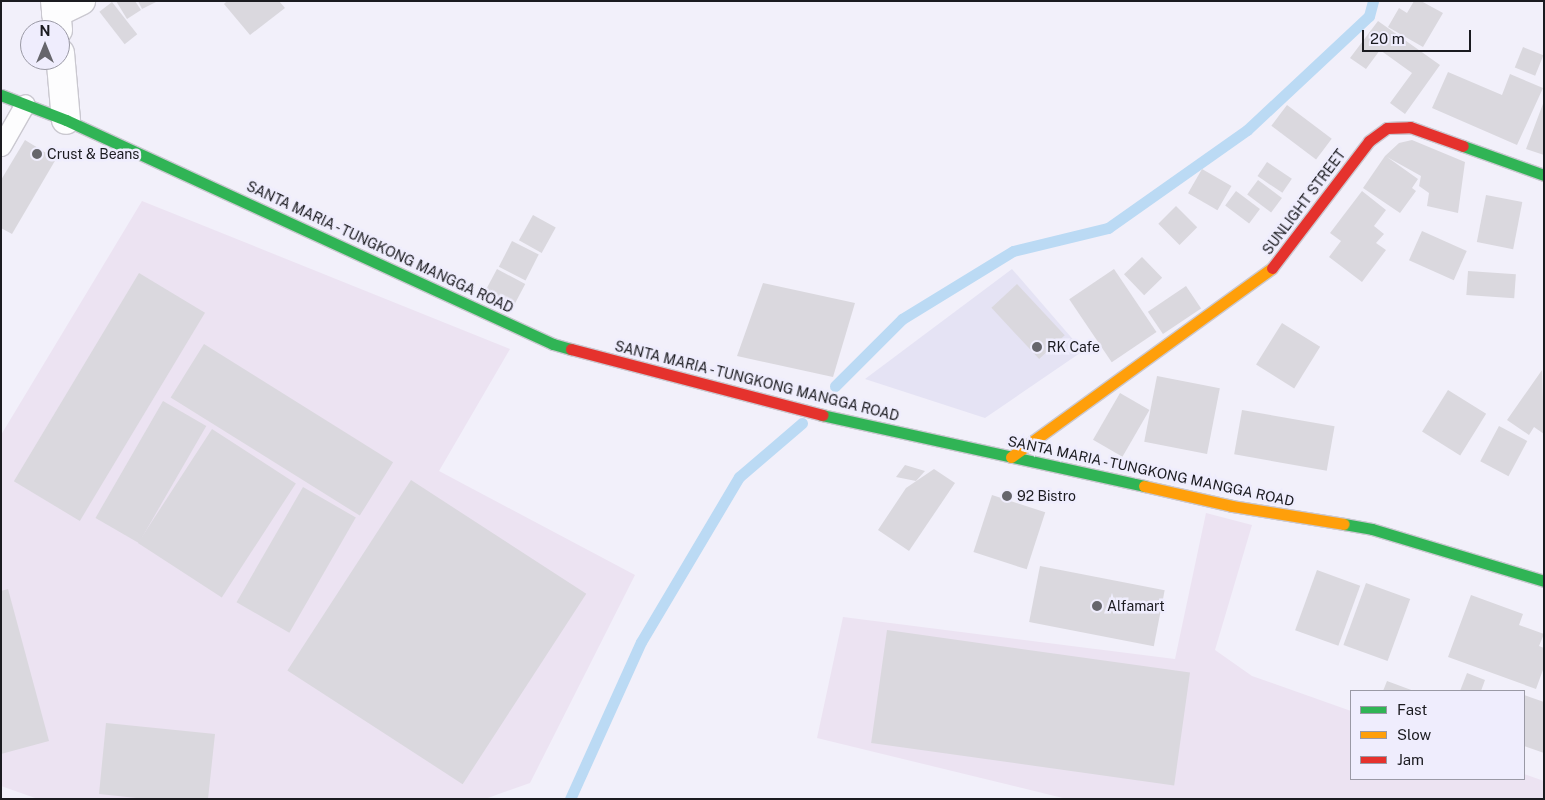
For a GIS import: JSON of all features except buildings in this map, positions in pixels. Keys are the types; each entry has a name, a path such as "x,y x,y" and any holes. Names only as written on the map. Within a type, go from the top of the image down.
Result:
{"main road":[{"name":"SANTA MARIA - TUNGKONG MANGGA ROAD","path":"1,95 66,120 553,344 810,412 1232,506 1372,529 1544,581"},
{"name":"SUNLIGHT STREET","path":"1011,457 1272,269 1369,141 1388,128 1410,126 1544,175"}],"street":[{"path":"56,15 81,1"},
{"path":"62,70 66,120"}],"lane":[{"path":"1,146 25,104"}],"shaded area":[{"path":"142,201 510,349 439,471 635,575 530,783 485,799 38,799 1,786 1,435"},
{"path":"1012,269 1083,351 985,418 865,379"},
{"path":"1206,513 1252,525 1215,650 1252,676 1350,711 1350,780 1525,780 1525,774 1544,781 1544,799 1067,799 817,738 843,617 1175,659"}],"waterway":[{"path":"835,386 902,319 1013,251 1108,228 1247,130 1369,16 1373,1"},
{"path":"570,799 641,642 739,477 802,423"}],"traffic: fast":[{"path":"1,95 66,120 553,344 571,349"},
{"path":"1463,146 1544,175"},
{"path":"822,415 1144,486"},
{"path":"1344,524 1372,529 1544,581"}],"traffic: slow":[{"path":"1011,457 1272,268"},
{"path":"1144,486 1232,506 1344,524"}],"traffic: jam":[{"path":"1272,268 1369,141 1387,128 1410,127 1463,146"},
{"path":"571,349 822,415"}],"place":[{"name":"Crust & Beans","path":"37,154"},
{"name":"RK Cafe","path":"1037,347"},
{"name":"92 Bistro","path":"1007,496"},
{"name":"Alfamart","path":"1097,606"}]}
